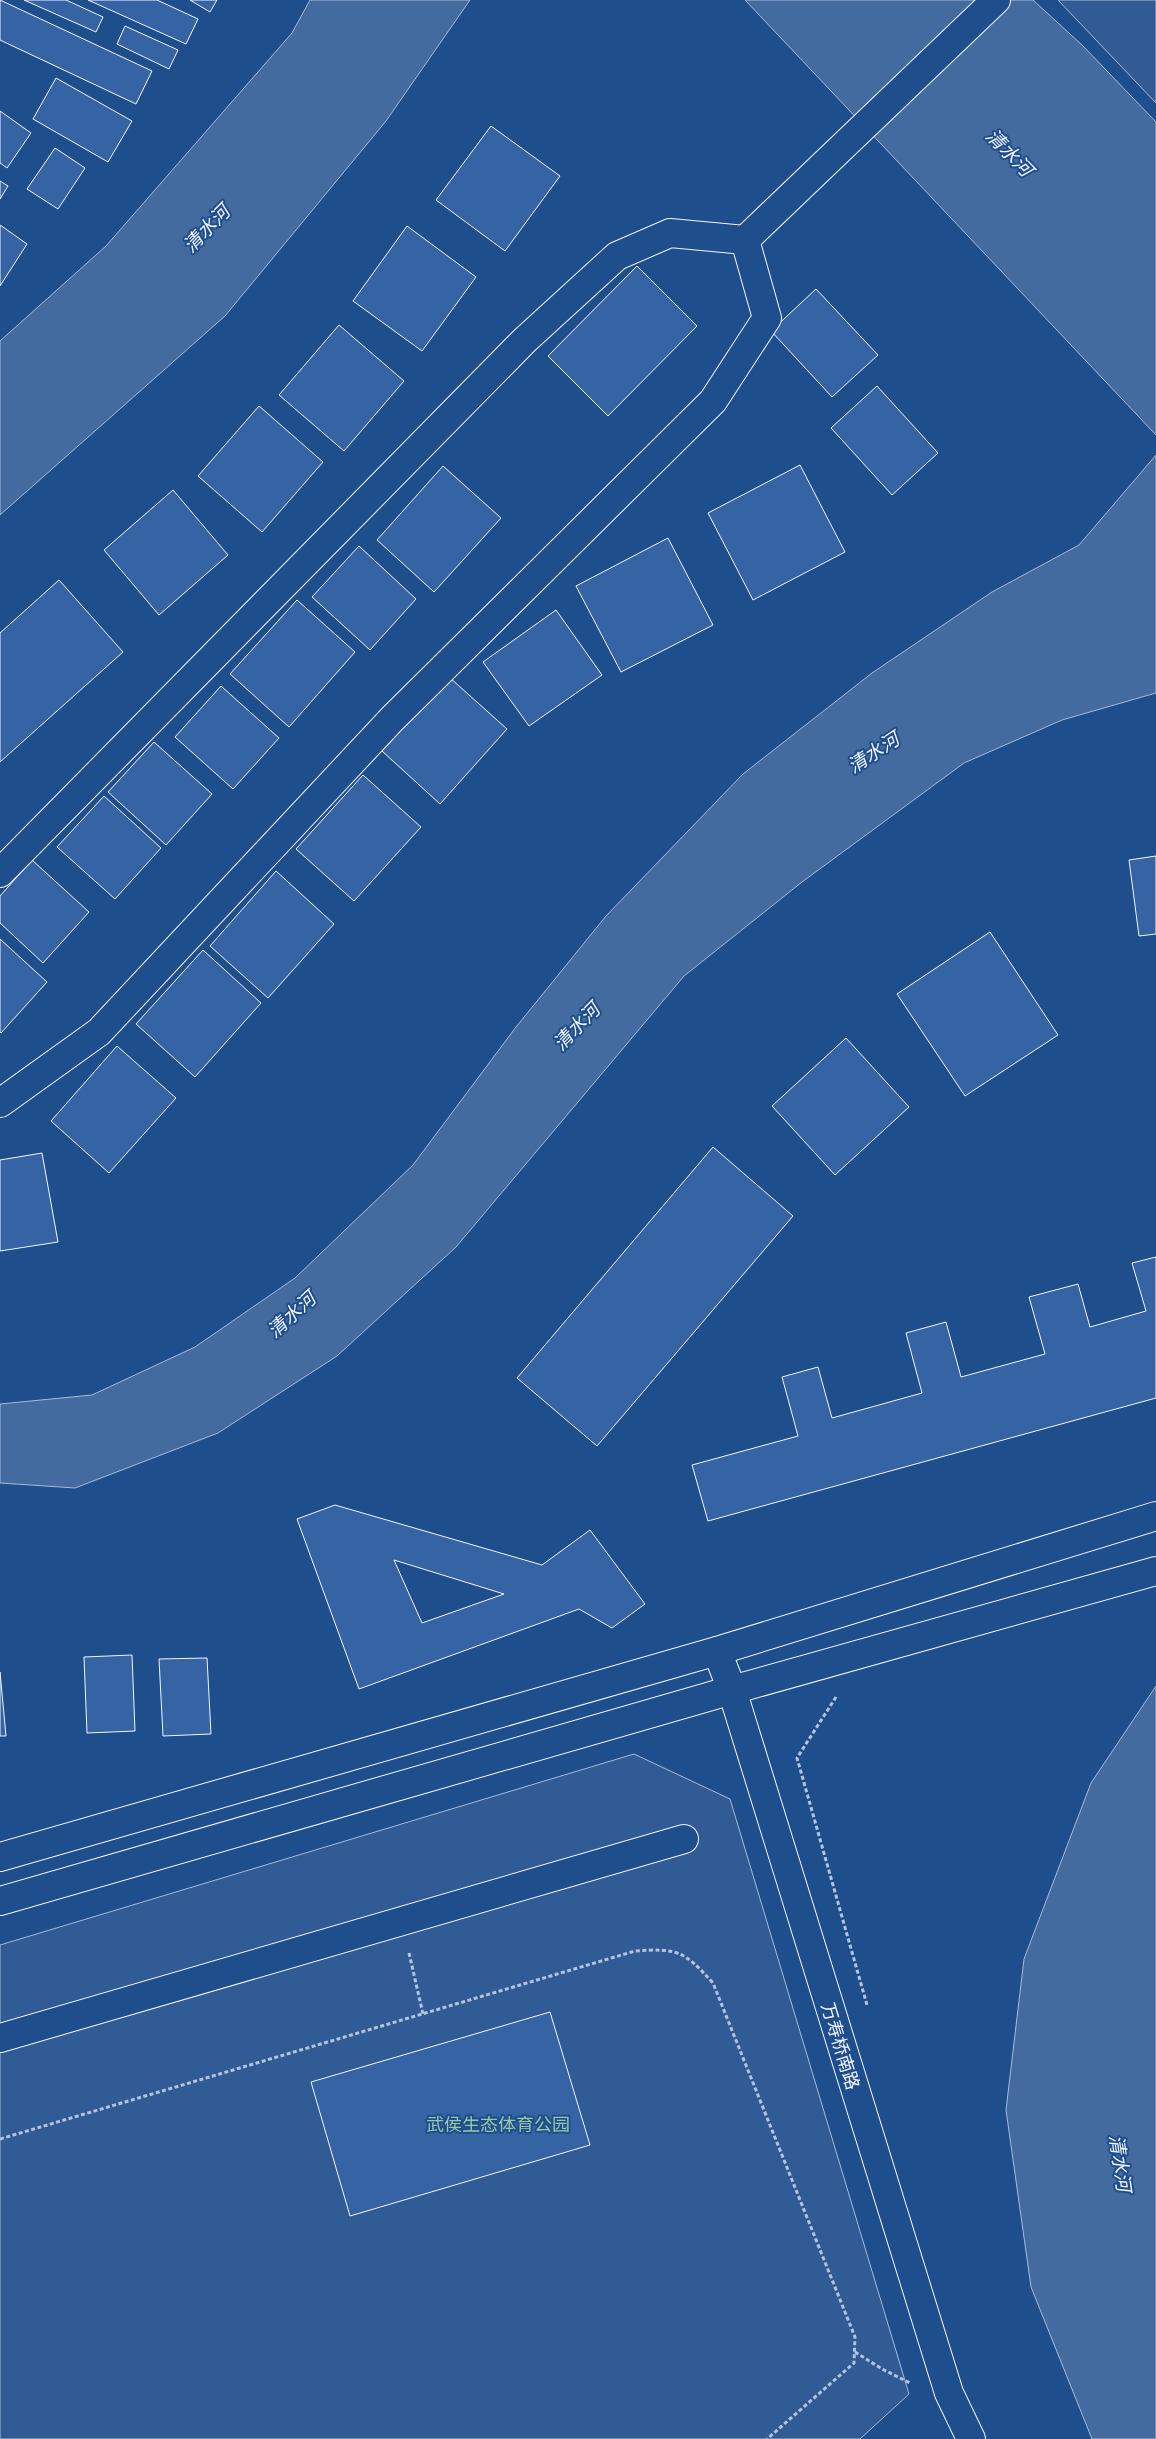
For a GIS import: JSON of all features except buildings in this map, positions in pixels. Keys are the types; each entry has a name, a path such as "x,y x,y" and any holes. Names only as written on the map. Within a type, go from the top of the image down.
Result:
{"street":[{"path":"0,874 525,340 617,256 670,233 745,240 996,0"},
{"path":"0,1102 99,1032 392,719 713,402 767,318 745,240"},
{"path":"0,1856 717,1651 1156,1516"},
{"path":"0,1902 732,1690 1156,1571"},
{"name":"万寿桥南路","path":"717,1651 732,1690 949,2393 971,2439"},
{"path":"0,2038 684,1839"}],"path":[{"path":"838,1694 798,1758 869,2011"},
{"path":"401,1921 423,2014"},
{"path":"0,2139 635,1951 666,1949 692,1960 713,1983 854,2337 854,2364 767,2439"},
{"path":"854,2352 882,2369 929,2392 949,2393"}],"shaded area":[{"path":"1058,0 1156,0 1156,103"},
{"name":"武侯生态体育公园","path":"634,1754 730,1799 909,2394 860,2439 0,2439 0,1945"}],"water":[{"name":"清水河","path":"310,0 470,0 386,121 225,316 0,515 0,341 106,246 292,33"},
{"name":"清水河","path":"745,0 1033,0 1082,45 1156,122 1156,435"},
{"name":"清水河","path":"1156,455 1156,693 1062,720 964,763 802,882 684,976 456,1247 337,1356 218,1433 75,1488 0,1483 0,1404 92,1395 195,1347 295,1278 413,1165 516,1027 606,916 743,774 872,673 992,592 1079,545"},
{"name":"清水河","path":"1156,1686 1156,2439 1092,2439 1031,2287 1006,2110 1024,1959 1091,1783"}]}
